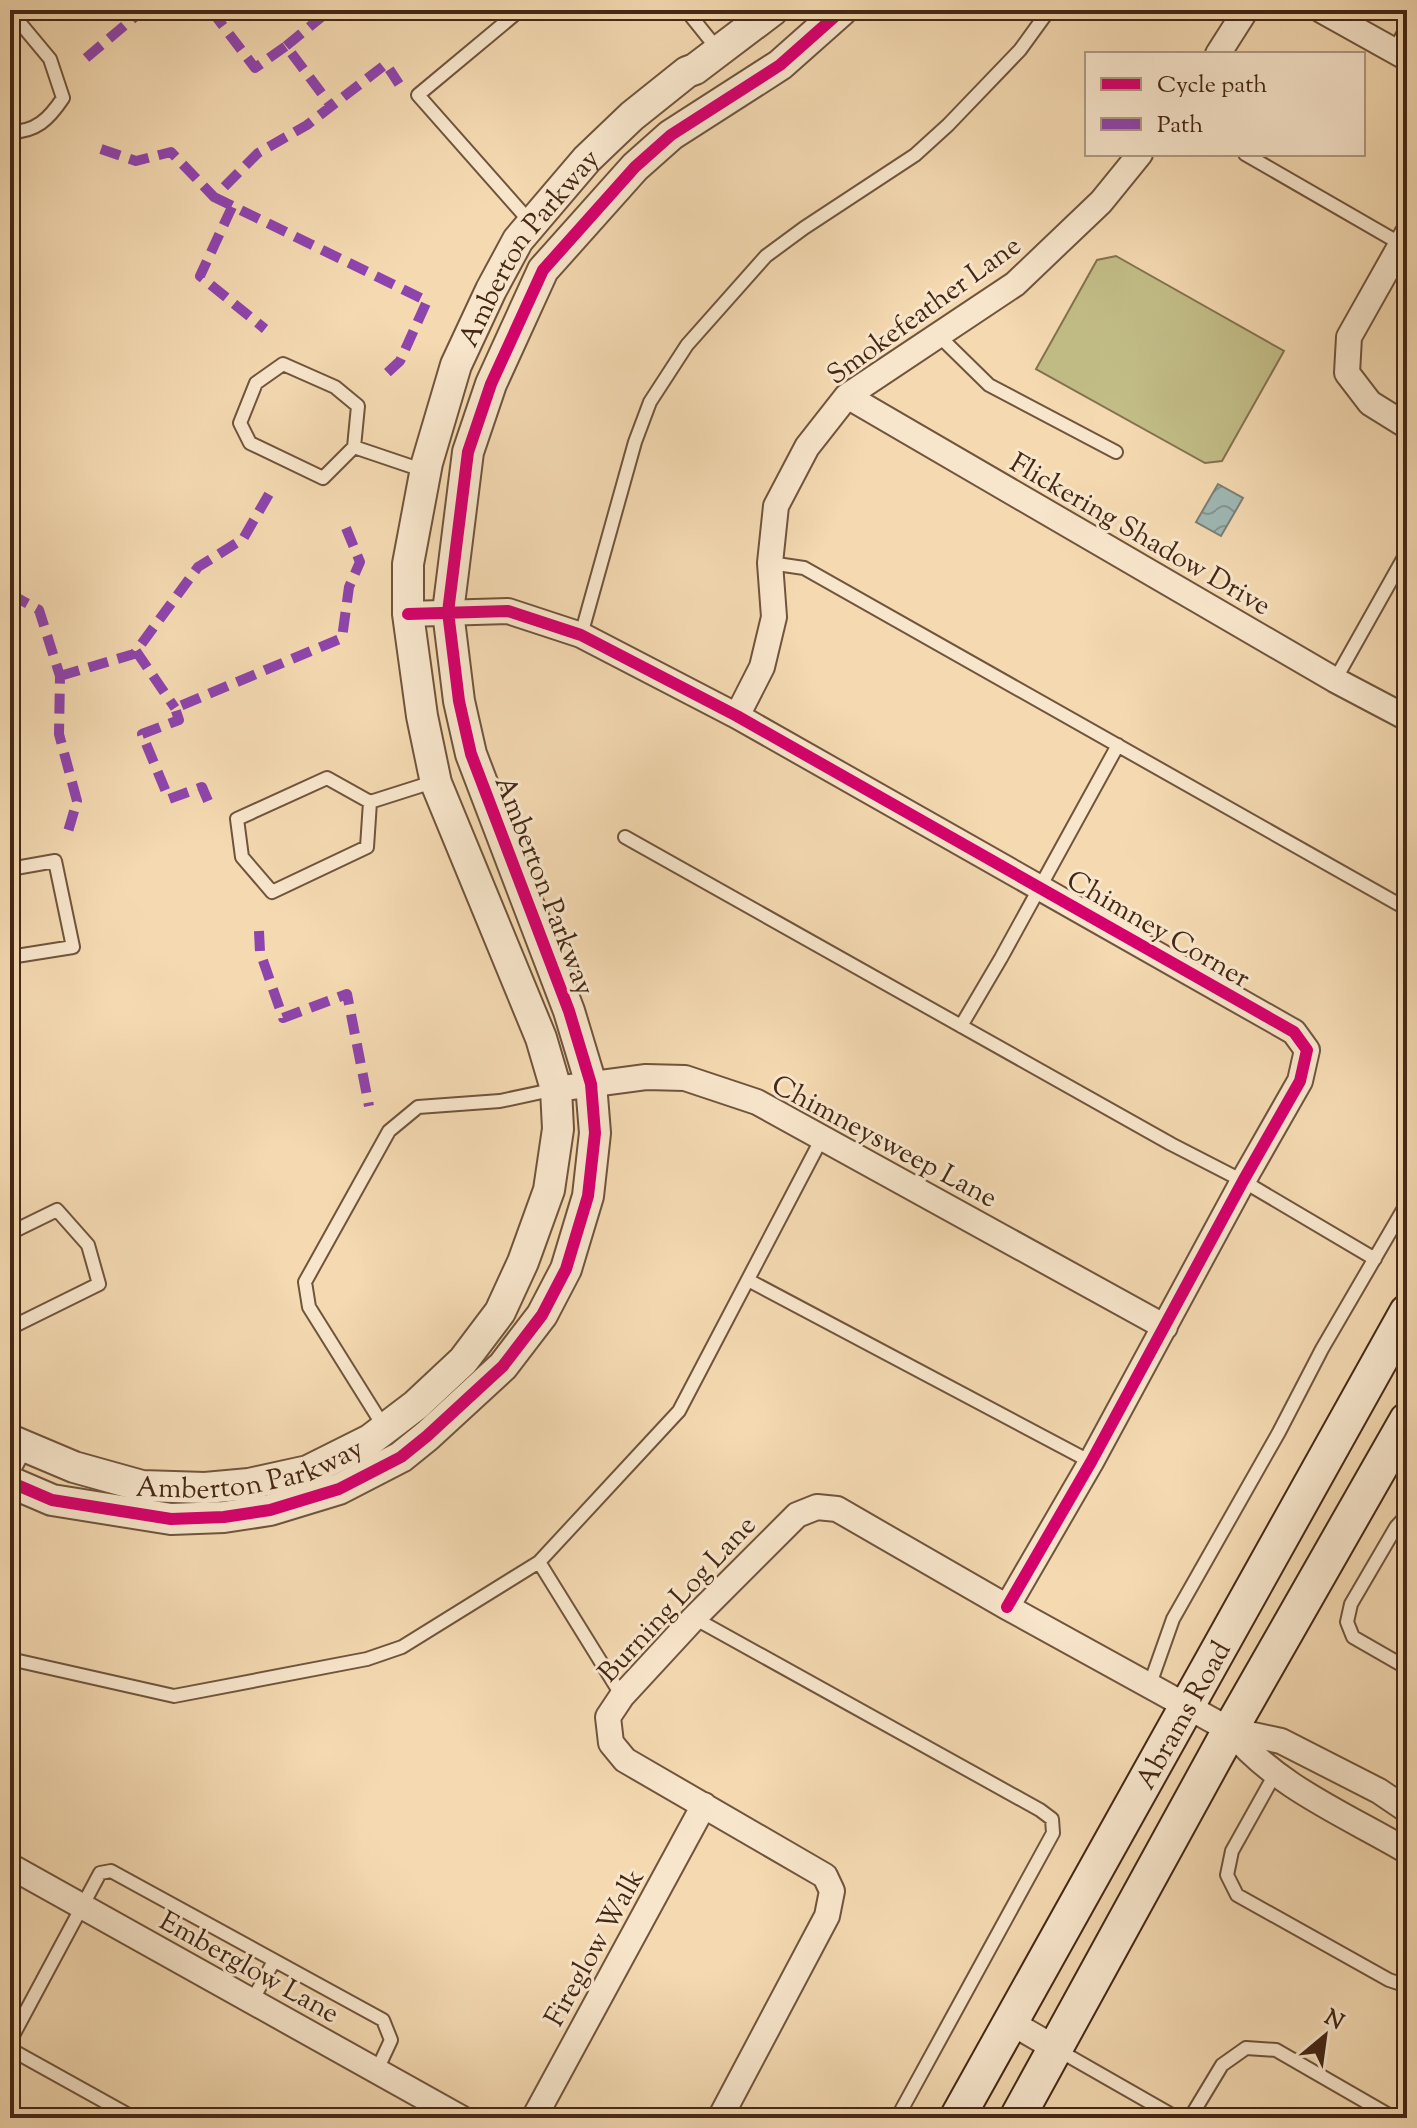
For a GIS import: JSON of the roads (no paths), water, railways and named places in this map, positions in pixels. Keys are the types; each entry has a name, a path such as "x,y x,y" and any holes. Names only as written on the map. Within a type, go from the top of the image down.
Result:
{"main road":[{"name":"Abrams Road","path":"957,2118 1407,1312"},
{"name":"Abrams Road","path":"1017,2118 1230,1730 1407,1420"}],"street":[{"name":"Amberton Parkway","path":"13,1450 142,1486 205,1488 249,1484 308,1471 346,1455 416,1405 463,1361 500,1312 523,1262 549,1190 558,1129 556,1089 541,1038 436,781 422,716 408,614 408,564 425,471 456,365 518,240 587,159 632,116 773,10"},
{"name":"Amberton Parkway","path":"10,1482 52,1500 171,1519 224,1517 270,1510 339,1489 401,1457 503,1366 542,1315 566,1269 588,1196 595,1133 591,1084 569,1011 471,754 459,701 448,612 468,452 491,384 543,270 627,176 671,135 780,65 842,10"},
{"path":"1219,52 1246,10"},
{"path":"1321,10 1400,55"},
{"name":"Smokefeather Lane","path":"737,716 762,667 774,617 770,563 776,506 807,447 847,396 1015,284 1101,202 1138,156"},
{"path":"1404,239 1349,337 1347,373 1370,403 1407,426"},
{"name":"Flickering Shadow Drive","path":"847,396 1335,680 1407,718"},
{"name":"Chimney Corner","path":"408,614 508,611 581,635 737,716 1294,1032 1307,1050 1300,1081 1091,1462 1007,1607"},
{"name":"Chimneysweep Lane","path":"556,1089 646,1077 685,1078 757,1102 1165,1327"},
{"name":"Burning Log Lane","path":"720,2118 827,1916 832,1891 825,1876 625,1760 611,1743 608,1717 622,1696 694,1618 797,1515 817,1507 837,1509 1230,1730 1281,1741 1379,1791 1407,1810"},
{"name":"Burning Log Lane","path":"1230,1730 1246,1750 1275,1774 1407,1851"},
{"name":"Fireglow Walk","path":"534,2118 704,1805"},
{"name":"Emberglow Lane","path":"10,1866 461,2118"},
{"path":"1010,2022 1055,2048"}],"lane":[{"path":"520,10 418,95 532,224"},
{"path":"686,10 719,51"},
{"path":"581,635 635,442 650,402 687,345 766,256 915,155 948,125 1020,50 1049,10"},
{"path":"10,11 50,59 63,98 49,118 30,130 10,132"},
{"path":"1400,55 1407,27"},
{"path":"1249,156 1404,239"},
{"path":"938,335 989,385 1116,452"},
{"path":"283,364 335,387 358,406 354,447 323,478 250,443 240,423 256,383 283,364"},
{"path":"354,447 425,471"},
{"path":"1335,680 1407,552"},
{"path":"770,563 804,568 1407,909"},
{"path":"961,1026 1118,745"},
{"path":"370,802 367,847 272,892 242,857 237,819 327,778 370,802 436,781"},
{"path":"625,837 1171,1144 1243,1181 1375,1259"},
{"path":"10,869 55,861 73,947 10,957"},
{"path":"385,1429 309,1307 305,1282 389,1131 418,1107 500,1101 556,1089"},
{"path":"10,1659 174,1696 367,1659 402,1647 539,1562 679,1411 822,1138"},
{"path":"1150,1684 1173,1619 1279,1432 1322,1349 1407,1203"},
{"path":"10,1233 57,1210 88,1245 99,1284 10,1328"},
{"path":"748,1280 1091,1462"},
{"path":"1407,1515 1396,1527 1351,1604 1347,1622 1353,1637 1407,1668"},
{"path":"539,1562 622,1696"},
{"path":"694,1618 1052,1819 1053,1833 897,2118"},
{"path":"1275,1774 1232,1851 1227,1875 1237,1895 1389,1980 1407,1986"},
{"path":"10,2041 100,1873 111,1871 383,2020 391,2040 377,2070"},
{"path":"252,2001 274,1961"},
{"path":"1055,2048 1177,2118"},
{"path":"1190,2118 1222,2065 1246,2048 1276,2050 1394,2118"},
{"path":"10,2049 134,2118"},
{"path":"10,2111 22,2118"}],"water":[{"path":"1218,484 1243,498 1221,536 1196,522"}]}
